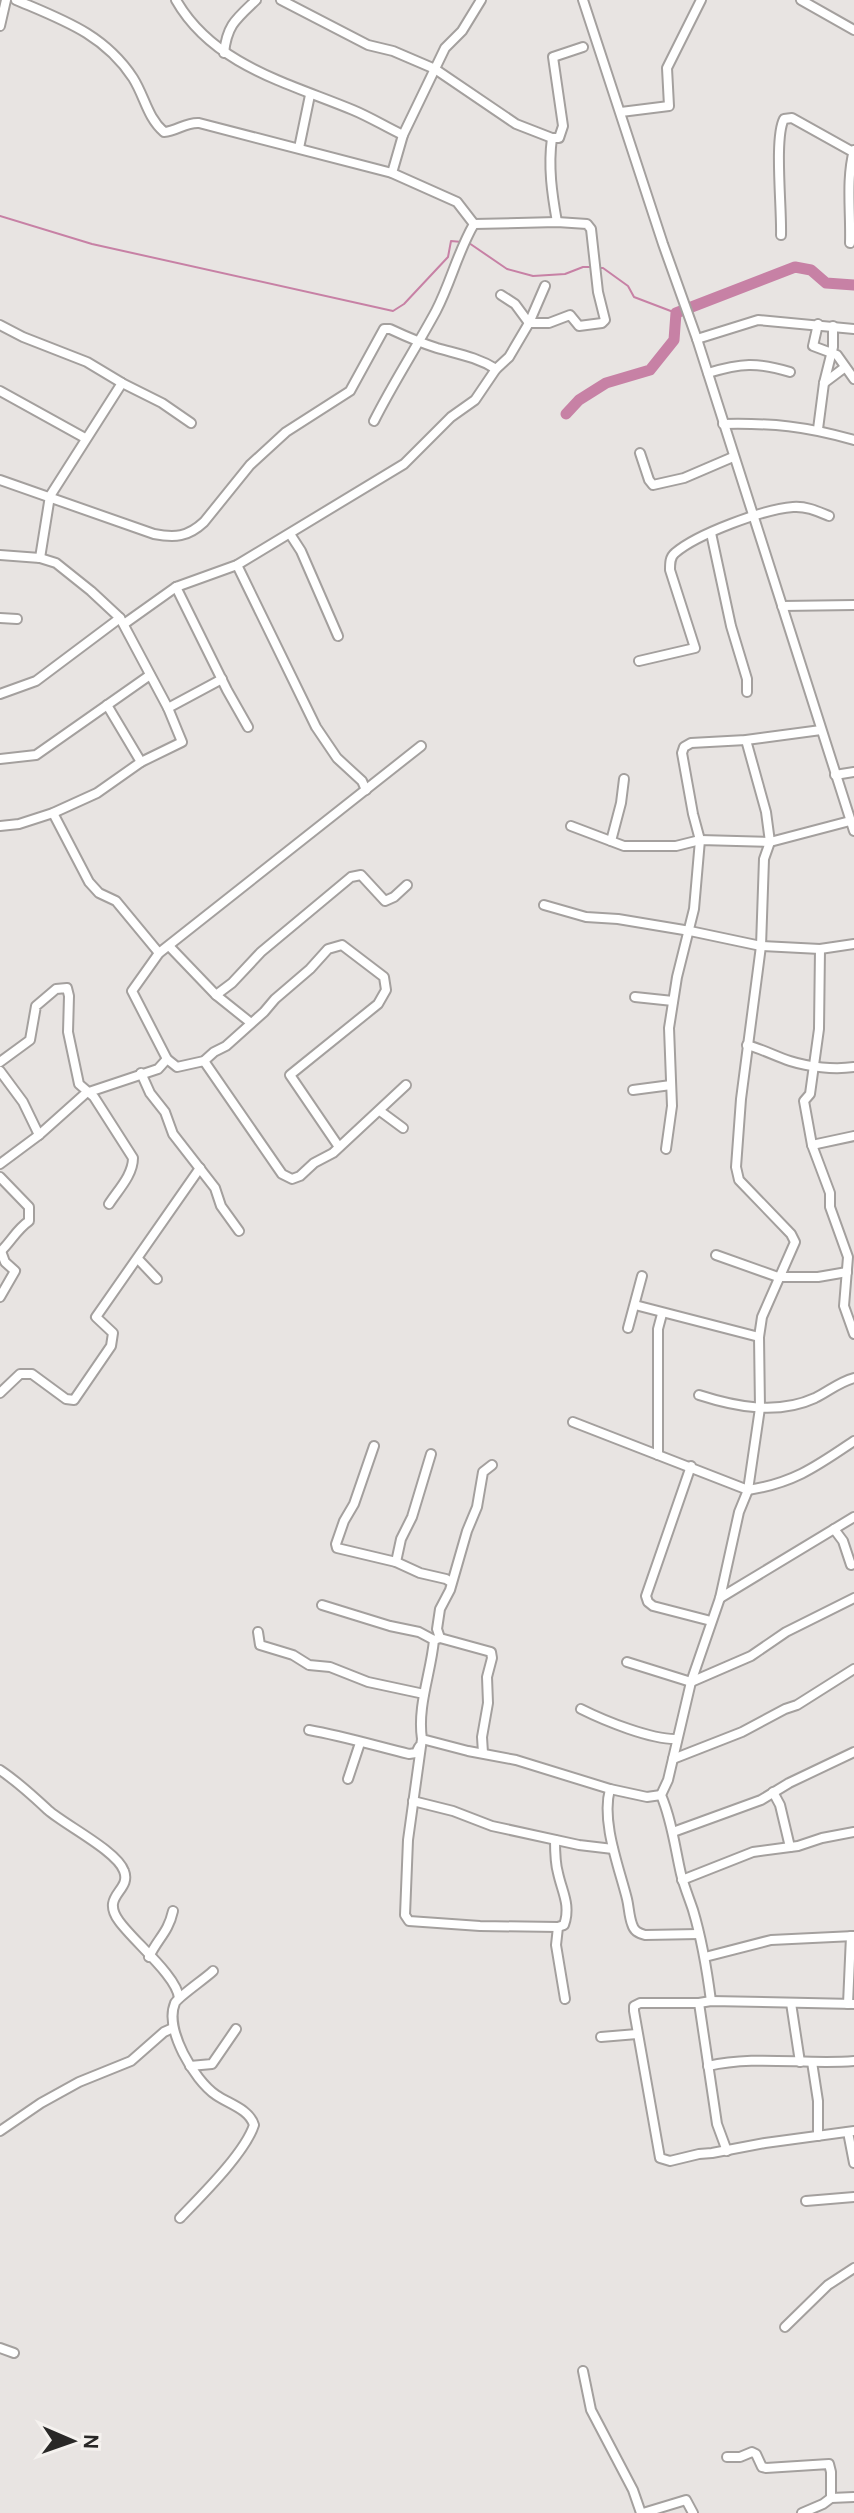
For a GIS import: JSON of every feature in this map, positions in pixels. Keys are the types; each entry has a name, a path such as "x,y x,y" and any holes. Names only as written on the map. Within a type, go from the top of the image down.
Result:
{"street":[{"path":"0,26 6,0"},
{"path":"16,0 92,35 119,58 136,82 155,124 164,132 177,130 191,122 392,173 457,202 474,224"},
{"path":"176,0 185,15 224,53 239,63 310,95 353,110 403,135"},
{"path":"224,53 225,36 233,21 256,0"},
{"path":"281,0 368,45 393,51 435,69 516,124 552,138 559,138 563,126 553,57 583,47"},
{"path":"392,173 403,135 445,48 462,31 481,0"},
{"path":"583,0 697,339 854,831"},
{"path":"621,112 669,106 667,68 701,0"},
{"path":"801,0 854,30"},
{"path":"299,148 310,95"},
{"path":"781,235 781,125 784,119 792,118 854,151 849,172 853,206 850,243"},
{"path":"552,138 549,155 557,222"},
{"path":"474,224 557,222 587,224 591,229 598,292 605,320 581,326 570,315 549,323 529,323"},
{"path":"374,421 436,310 474,224"},
{"path":"0,694 36,681 176,587 237,565 404,464 451,417 475,400 496,369 509,357 529,323 545,286"},
{"path":"501,295 515,304 529,323"},
{"path":"697,339 758,320 854,329"},
{"path":"818,324 813,346 837,355 854,379"},
{"path":"0,325 87,362 162,403 191,423"},
{"path":"818,429 833,347 833,326"},
{"path":"0,480 154,534 168,537 188,534 204,522 250,465 286,432 346,396 384,329 468,355 496,369"},
{"path":"708,373 745,363 763,364 790,372"},
{"path":"824,383 844,368"},
{"path":"40,558 50,496 122,383"},
{"path":"0,391 85,438"},
{"path":"723,424 775,423 818,429 854,440"},
{"path":"640,453 653,485 684,478 733,457"},
{"path":"639,661 695,648 670,570 673,554 752,515 801,506 829,516"},
{"path":"711,533 731,626 747,679 747,692"},
{"path":"290,534 301,551 338,636"},
{"path":"0,555 40,558 56,563 122,621 168,708 182,742 141,762 97,793 53,813 19,824 0,826"},
{"path":"237,565 316,727 337,758 362,781 366,790"},
{"path":"176,587 248,727"},
{"path":"782,606 854,605"},
{"path":"0,618 17,619"},
{"path":"0,759 36,755 150,675"},
{"path":"168,708 222,679"},
{"path":"107,705 141,762"},
{"path":"666,1149 672,1106 669,1028 694,909 700,840 683,766 684,747 691,743 746,740 821,730"},
{"path":"711,2001 705,1957 661,1795 668,1780 691,1682 720,1598 739,1512 748,1490 760,1408 759,1337 762,1317 795,1242 737,1174 741,1099 761,946 764,859 770,842 766,812 746,740"},
{"path":"339,1147 290,1075 378,1004 386,990 384,977 342,945 328,949 226,1046 204,1061 177,1067 167,1059 132,991 159,953 421,746"},
{"path":"835,775 854,772"},
{"path":"611,841 624,779"},
{"path":"53,813 89,882 99,893 116,901 159,953"},
{"path":"571,826 624,846 676,846 700,840 770,842 850,821"},
{"path":"216,995 261,952 351,877 361,875 385,901 407,885"},
{"path":"544,905 586,917 618,919 761,946 820,949 854,944"},
{"path":"169,946 216,995 251,1023"},
{"path":"820,949 819,1029 810,1094 804,1101 812,1145 830,1193 830,1207 848,1265 844,1306 854,1329"},
{"path":"0,1062 30,1040 36,1006 56,989 67,988 68,1032 79,1084 94,1097 133,1158 129,1174 109,1204"},
{"path":"635,997 673,1001"},
{"path":"747,1045 769,1051 788,1061 814,1066 854,1067"},
{"path":"0,1164 39,1135 86,1093 158,1069 167,1059"},
{"path":"204,1061 282,1174 292,1179 339,1147 406,1085"},
{"path":"0,1071 18,1093 39,1135"},
{"path":"141,1073 150,1093 165,1112 173,1134 215,1188 221,1206 239,1231"},
{"path":"633,1090 671,1085"},
{"path":"380,1111 403,1128"},
{"path":"812,1145 854,1136"},
{"path":"0,1393 20,1374 32,1374 66,1399 74,1400 111,1346 113,1333 96,1317 200,1168"},
{"path":"0,1177 29,1207 31,1215 1,1251 5,1262 15,1271 0,1297"},
{"path":"716,1255 778,1277 818,1277 848,1265"},
{"path":"138,1259 157,1279"},
{"path":"628,1328 642,1276"},
{"path":"635,1305 759,1337"},
{"path":"658,1455 658,1329 662,1314"},
{"path":"699,1395 760,1408 797,1404 816,1397 841,1381 854,1378"},
{"path":"573,1422 748,1490 778,1486 814,1468 854,1441"},
{"path":"374,1446 354,1504 344,1521 337,1548 396,1562 451,1582"},
{"path":"396,1562 431,1454"},
{"path":"492,1465 483,1472 477,1507 440,1609 437,1639 424,1694 422,1739 408,1840 405,1915 409,1921 480,1926 564,1925 567,1900 557,1872 555,1840"},
{"path":"691,1466 646,1596 653,1606 711,1621"},
{"path":"720,1598 854,1517"},
{"path":"834,1529 843,1541 851,1565"},
{"path":"627,1662 691,1682 751,1656 786,1632 854,1598"},
{"path":"322,1605 491,1652 483,1753"},
{"path":"258,1632 260,1645 293,1655 309,1665 330,1667 368,1682 424,1694"},
{"path":"673,1759 742,1732 797,1705 854,1669"},
{"path":"581,1709 602,1720 677,1739"},
{"path":"309,1730 409,1754 416,1753 422,1739"},
{"path":"422,1739 610,1789 647,1797 661,1795"},
{"path":"348,1779 360,1743"},
{"path":"673,1832 734,1810 854,1752"},
{"path":"0,1770 27,1789 48,1810 107,1851 122,1867 126,1874 125,1881 111,1907 119,1922 175,1982 179,1998"},
{"path":"610,1789 607,1800 613,1849 632,1926 638,1933 699,1934"},
{"path":"773,1792 780,1805 790,1847"},
{"path":"413,1801 453,1811 484,1824 613,1849"},
{"path":"682,1880 753,1852 854,1832"},
{"path":"149,1957 156,1942 168,1930 173,1911"},
{"path":"558,1927 556,1945 565,1999"},
{"path":"705,1957 771,1940 853,1936 851,2004 711,2001 640,2003 634,2006 660,2158 670,2161 851,2132 854,2163"},
{"path":"180,2218 230,2162 254,2125 249,2116 206,2086 190,2066 173,2028 174,2005 213,1971"},
{"path":"699,2003 717,2124 727,2151"},
{"path":"791,2003 800,2062"},
{"path":"0,2131 79,2082 131,2061 173,2028"},
{"path":"190,2066 212,2064 236,2029"},
{"path":"601,2037 637,2034"},
{"path":"708,2066 760,2060 854,2061"},
{"path":"812,2062 818,2101 818,2136"},
{"path":"806,2201 854,2197"},
{"path":"785,2327 828,2285 854,2268"},
{"path":"0,2348 14,2353"},
{"path":"583,2371 591,2410 642,2513 686,2500 693,2513"},
{"path":"727,2457 740,2457 752,2452 766,2468 829,2464 831,2498"},
{"path":"804,2513 831,2498 854,2497"}],"waterway":[{"path":"0,216 92,244 393,311 404,304 448,257 451,241 462,242"},
{"path":"469,243 507,269 533,276 565,274 592,267"},
{"path":"566,414 579,400 606,383 650,370 674,340 676,313 795,267 811,270 826,283 854,285"},
{"path":"600,268 628,286 634,297 676,313"}]}
